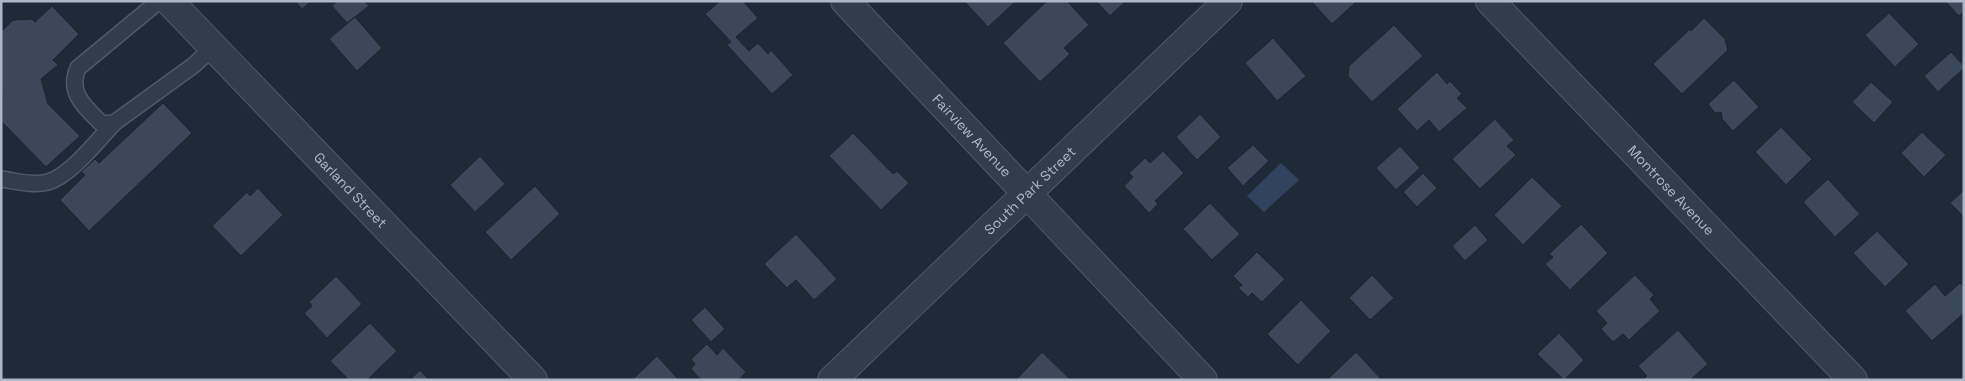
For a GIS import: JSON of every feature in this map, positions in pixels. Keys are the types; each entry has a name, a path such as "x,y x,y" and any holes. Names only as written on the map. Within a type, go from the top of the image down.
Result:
{"street":[{"name":"Garland Street","path":"169,1 533,380"},
{"name":"Fairview Avenue","path":"845,1 1203,380"},
{"name":"South Park Street","path":"832,380 1228,1"},
{"name":"Montrose Avenue","path":"1490,1 1853,380"}],"lane":[{"path":"114,123 102,124 87,108 76,93 73,78 78,68 159,1"},
{"path":"1,179 31,183 48,182 67,171 114,123 194,65 213,47"}],"water":[{"path":"1281,163 1299,180 1264,212 1247,196"}],"building":[{"path":"295,1 311,1 302,9"},
{"path":"337,1 365,1 369,6 347,23 332,6"},
{"path":"720,1 743,1 758,18 736,37 749,51 758,43 768,54 771,50 793,75 772,94 727,45 731,42 705,14"},
{"path":"964,1 1016,1 988,27"},
{"path":"1047,1 1067,1 1089,25 1064,48 1070,54 1040,82 1003,43"},
{"path":"1096,1 1126,1 1110,16"},
{"path":"1311,1 1357,1 1332,24"},
{"path":"1945,1 1964,1 1964,11 1959,16"},
{"path":"52,6 79,34 53,60 58,65 41,79 48,104 80,136 46,167 2,122 1,32 13,20 32,19 35,22"},
{"path":"1889,13 1919,44 1895,67 1865,35"},
{"path":"355,17 382,48 357,71 329,39"},
{"path":"1704,18 1725,39 1728,50 1682,94 1653,64"},
{"path":"1394,25 1423,56 1372,102 1348,76 1349,66"},
{"path":"1273,38 1306,76 1277,101 1245,63"},
{"path":"1951,52 1964,68 1938,92 1924,76"},
{"path":"1437,72 1447,84 1450,81 1462,94 1457,98 1467,108 1439,132 1429,120 1417,131 1397,109"},
{"path":"1734,80 1759,107 1733,131 1722,119 1721,112 1715,113 1708,104"},
{"path":"1871,82 1893,102 1874,123 1852,102"},
{"path":"163,103 192,133 89,231 60,200 85,175 81,172 95,159 99,163"},
{"path":"1200,114 1221,137 1197,160 1176,137"},
{"path":"1495,119 1514,140 1507,146 1516,155 1480,189 1452,159"},
{"path":"1781,127 1812,159 1786,185 1755,152"},
{"path":"1922,132 1946,155 1924,177 1901,153"},
{"path":"853,133 893,174 897,171 909,183 881,210 829,156"},
{"path":"1253,145 1269,161 1243,186 1227,168"},
{"path":"1400,146 1420,168 1396,190 1376,168"},
{"path":"1163,151 1184,173 1155,201 1158,204 1149,213 1124,186 1133,177 1129,173 1145,158 1150,163"},
{"path":"480,156 505,184 475,212 450,185"},
{"path":"1423,173 1437,188 1417,207 1403,192"},
{"path":"1532,177 1562,206 1523,245 1494,215"},
{"path":"1828,179 1860,214 1835,237 1803,202"},
{"path":"535,186 560,214 511,260 485,232"},
{"path":"258,188 283,215 241,256 212,226 247,192 250,196"},
{"path":"1964,190 1964,217 1950,203"},
{"path":"1210,203 1240,234 1212,260 1183,229"},
{"path":"1581,224 1608,253 1570,290 1545,264 1553,257 1549,254"},
{"path":"1475,225 1488,240 1465,261 1452,246"},
{"path":"1877,231 1909,264 1885,287 1853,253"},
{"path":"796,234 837,279 814,300 796,280 787,288 764,264"},
{"path":"1257,252 1285,279 1262,302 1252,293 1248,297 1238,288 1242,285 1233,276"},
{"path":"1372,275 1394,298 1370,320 1349,298"},
{"path":"1635,275 1654,295 1650,299 1660,311 1629,340 1623,334 1613,342 1601,329 1607,323 1596,311"},
{"path":"336,276 362,304 327,338 304,313 312,306 309,302"},
{"path":"1960,283 1964,287 1964,313 1932,341 1905,311 1935,284 1945,296"},
{"path":"1301,300 1331,331 1298,365 1267,334"},
{"path":"705,307 725,329 711,342 691,320"},
{"path":"370,323 397,351 367,380 349,380 330,361"},
{"path":"1678,330 1708,364 1690,380 1642,380 1647,376 1638,366"},
{"path":"1559,333 1584,360 1564,380 1537,354"},
{"path":"707,344 717,355 723,348 746,372 739,380 701,380 691,369 695,364 691,359"},
{"path":"1042,352 1071,380 1016,380"},
{"path":"1356,352 1382,380 1330,380 1329,378"},
{"path":"657,356 679,380 632,380"},
{"path":"420,370 429,380 410,380"}]}
